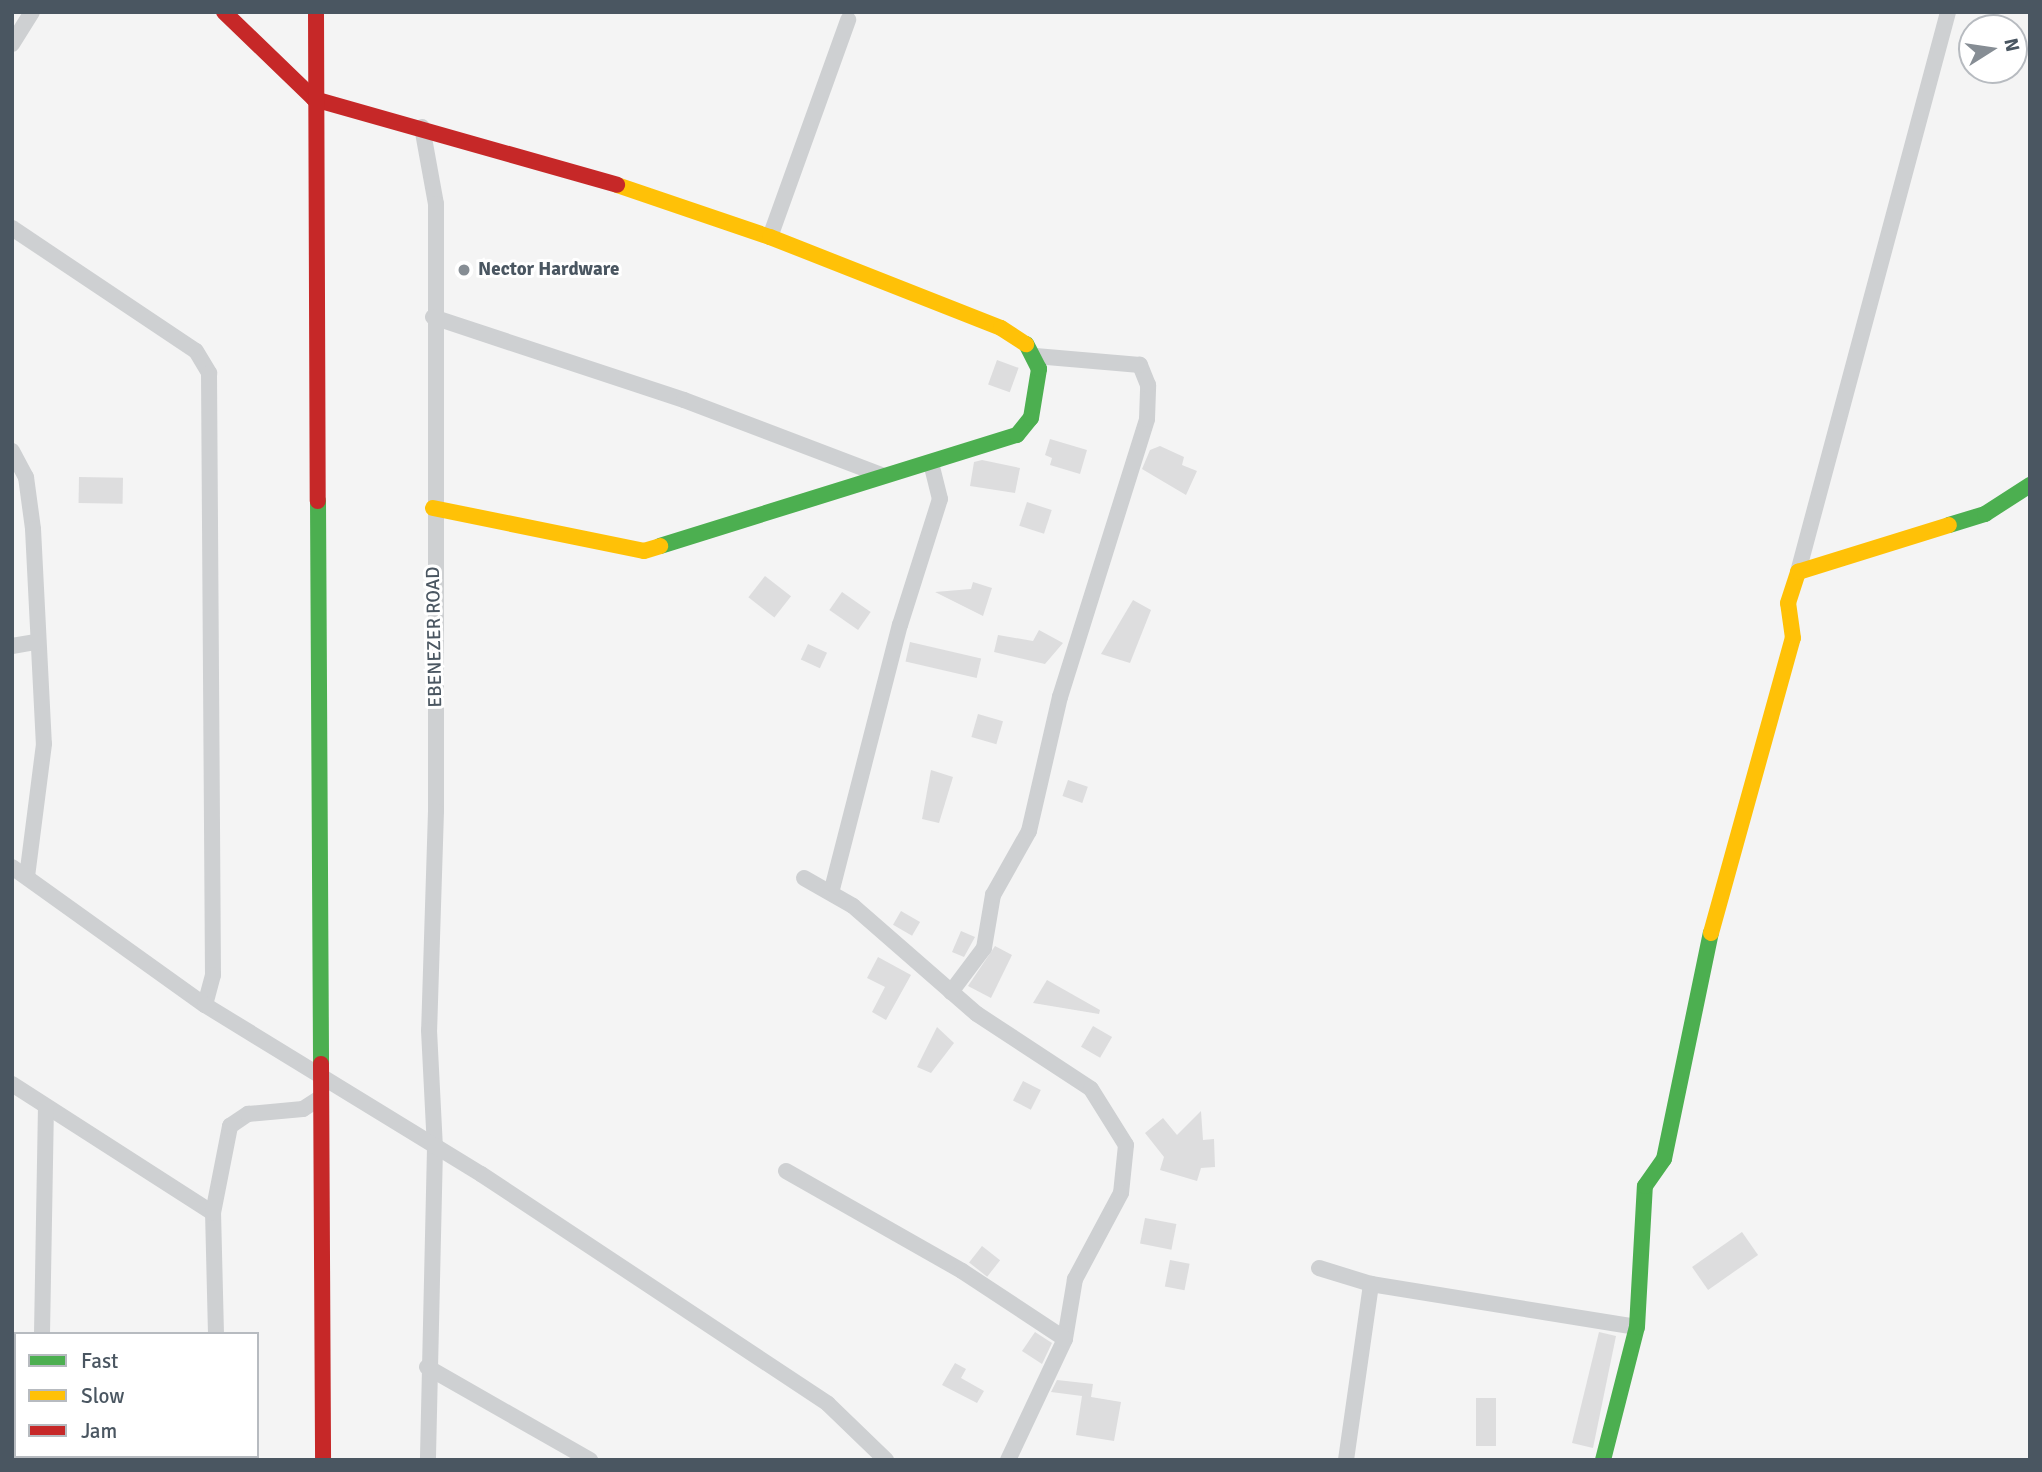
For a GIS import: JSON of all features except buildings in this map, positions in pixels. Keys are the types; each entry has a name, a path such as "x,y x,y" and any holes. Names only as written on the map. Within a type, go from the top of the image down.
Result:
{"street":[{"path":"12,44 32,12"},
{"path":"224,12 314,99 422,127 770,237 1001,328 1035,356 1140,365 1148,385 1147,419 1060,697 1028,831 993,895 984,948 951,992"},
{"path":"316,12 314,99 320,229 317,1100 323,1460"},
{"path":"1603,1460 1637,1328 1645,1186 1664,1159 1711,933 1754,796 1793,638 1788,603 1948,12"},
{"path":"770,237 848,20"},
{"name":"EBENEZER ROAD","path":"422,127 436,204 433,317 436,811 429,1030 435,1148 427,1367 428,1460"},
{"path":"12,228 196,351 209,373 213,975 205,1005"},
{"path":"433,317 684,400 881,475"},
{"path":"433,508 644,551 881,475 931,463 1021,431 1039,391 1035,356"},
{"path":"12,451 30,499 35,642 44,771 27,877"},
{"path":"831,893 900,625 940,499 931,463"},
{"path":"1798,572 1985,514 2030,485"},
{"path":"12,646 35,642"},
{"path":"12,867 205,1005 435,1148 828,1404 886,1460"},
{"path":"804,878 831,893 951,992 1091,1089 1126,1145 1121,1193 1072,1287 1065,1339 1008,1460"},
{"path":"12,1084 213,1213"},
{"path":"216,1332 213,1213 233,1121 303,1109 317,1100"},
{"path":"42,1332 46,1107"},
{"path":"786,1171 962,1271 1065,1339"},
{"path":"1319,1268 1371,1284 1637,1328"},
{"path":"1346,1460 1371,1284"},
{"path":"427,1367 590,1460"}],"traffic: fast":[{"path":"660,546 1017,435 1031,418 1039,369 1026,344"},
{"path":"1949,525 1985,514 2030,485"},
{"path":"318,501 321,1064"},
{"path":"1603,1460 1637,1327 1645,1186 1664,1159 1711,933"}],"traffic: slow":[{"path":"617,185 770,237 1001,328 1026,344"},
{"path":"433,508 644,551 660,546"},
{"path":"1711,933 1793,638 1788,603 1798,572 1949,525"}],"traffic: jam":[{"path":"224,12 314,99 617,185"},
{"path":"316,12 318,501"},
{"path":"321,1064 323,1460"}],"place":[{"name":"Nector Hardware","path":"464,270"}]}
